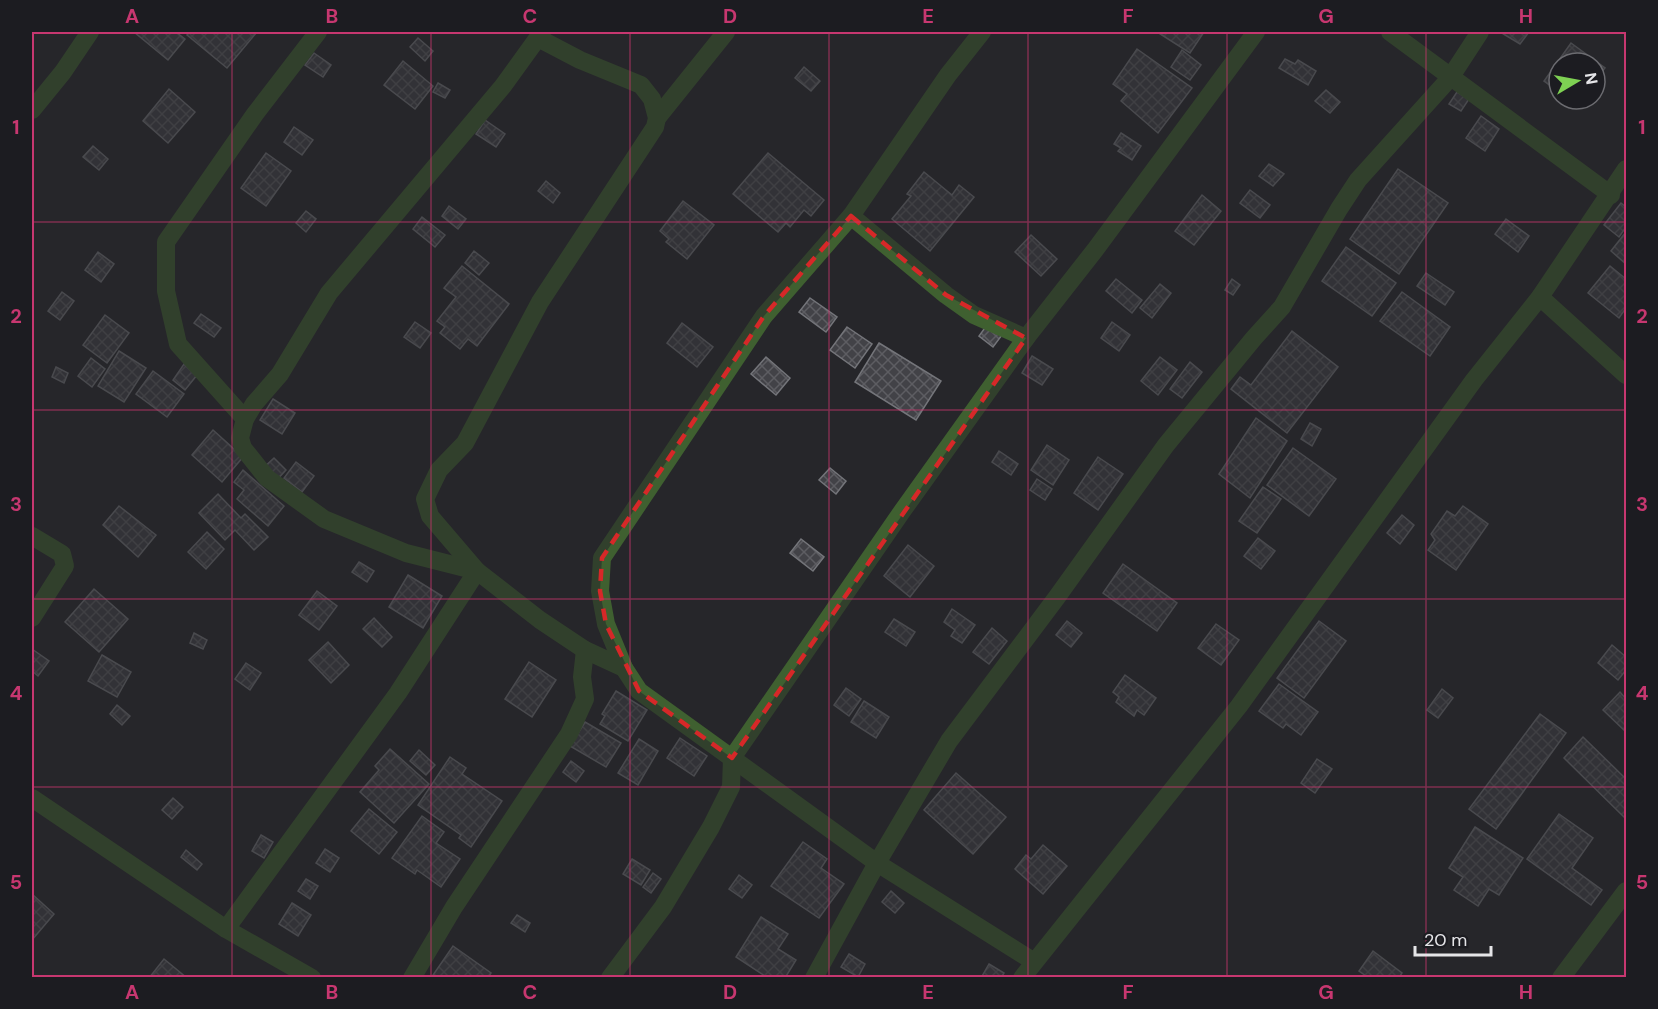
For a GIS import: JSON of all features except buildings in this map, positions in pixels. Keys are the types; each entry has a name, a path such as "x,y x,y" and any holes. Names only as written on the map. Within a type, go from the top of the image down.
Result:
{"street":[{"path":"32,110 63,72 90,32"},
{"path":"245,419 178,344 169,313 166,291 166,242 255,114 318,32"},
{"path":"624,668 585,650 540,620 477,571 430,516 425,499 439,470 465,443 540,302 650,138 657,118 726,32"},
{"path":"982,32 948,75 851,216 764,316 602,558 600,591 606,624 624,668 639,692 877,863 1033,962"},
{"path":"610,978 663,907 687,869 731,787 732,758 903,510 1026,338 1095,250 1256,32"},
{"path":"1390,32 1611,195"},
{"path":"814,978 877,863 949,741 1057,597 1166,445 1282,307 1339,208 1358,180 1450,78 1480,32"},
{"path":"477,571 406,553 324,519 267,478 251,458 240,438 245,419 280,374 329,293 496,94 540,35 580,60 641,85 652,99 657,118"},
{"path":"1022,978 1239,706 1473,380 1540,297 1571,248 1611,195 1626,169"},
{"path":"851,216 946,295 974,315 1026,338"},
{"path":"1540,297 1626,375"},
{"path":"32,536 62,554 65,566 32,618"},
{"path":"226,928 398,693 477,571"},
{"path":"412,978 454,907 568,734 585,699 582,678 585,650"},
{"path":"32,798 226,928 312,978"},
{"path":"1560,978 1626,891"}],"highlighted area":[{"path":"851,216 946,295 1026,338 732,758 639,691 606,624 600,591 602,558 764,316"}]}
